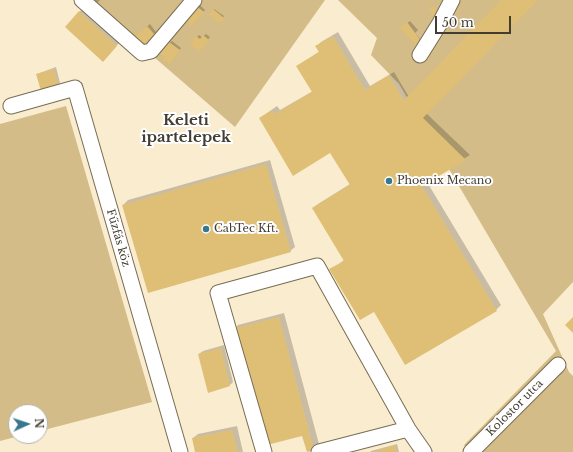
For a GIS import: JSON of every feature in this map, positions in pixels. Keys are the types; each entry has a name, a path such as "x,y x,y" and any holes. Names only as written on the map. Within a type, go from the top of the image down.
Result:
{"street":[{"path":"82,0 142,53 151,51 194,0"},
{"path":"420,55 452,0"},
{"name":"Fűzfás köz","path":"11,106 75,88 180,452"},
{"path":"264,452 218,293 317,266 408,429 424,452"},
{"name":"Kolostor utca","path":"471,452 558,365"},
{"path":"319,452 408,429"}],"shaded area":[{"path":"88,0 325,0 235,127"},
{"path":"338,0 573,0 573,282 543,314 569,372 573,376 573,452 470,452 464,445 556,351 399,84 371,55 377,38"},
{"path":"66,106 152,402 48,429 48,404 8,404 8,439 0,441 0,124"}],"building":[{"name":"Phoenix Mecano","path":"501,0 538,0 423,118 466,160 422,186 497,311 405,365 374,312 360,320 329,269 344,261 312,208 350,185 330,153 293,176 259,118 272,110 275,114 312,92 296,66 319,52 315,46 333,36 365,90 389,75 404,100"},
{"path":"195,5 204,12 192,26 183,18"},
{"path":"434,6 439,15 434,18 429,9"},
{"path":"213,9 224,18 220,23 209,15"},
{"path":"79,11 117,46 103,62 65,27"},
{"path":"407,22 421,41 415,45 400,28"},
{"path":"147,26 155,35 141,46 133,38"},
{"path":"203,35 209,40 199,52 190,44 196,36 200,39"},
{"path":"169,42 180,50 170,64 163,60 165,57 160,54"},
{"path":"54,69 59,86 41,91 36,74"},
{"name":"CabTec Kft.","path":"266,164 291,252 148,293 122,205"},
{"path":"279,317 314,450 307,452 302,436 263,446 232,329"},
{"path":"573,317 573,333 565,325"},
{"path":"221,348 230,386 208,393 198,354"},
{"path":"232,430 238,452 195,452 192,438"},
{"path":"395,445 397,452 373,452"}],"place":[{"name":"Phoenix Mecano","path":"389,181"},
{"name":"CabTec Kft.","path":"206,229"}],"district":[{"name":"Keleti ipartelepek","path":"186,130"}]}
